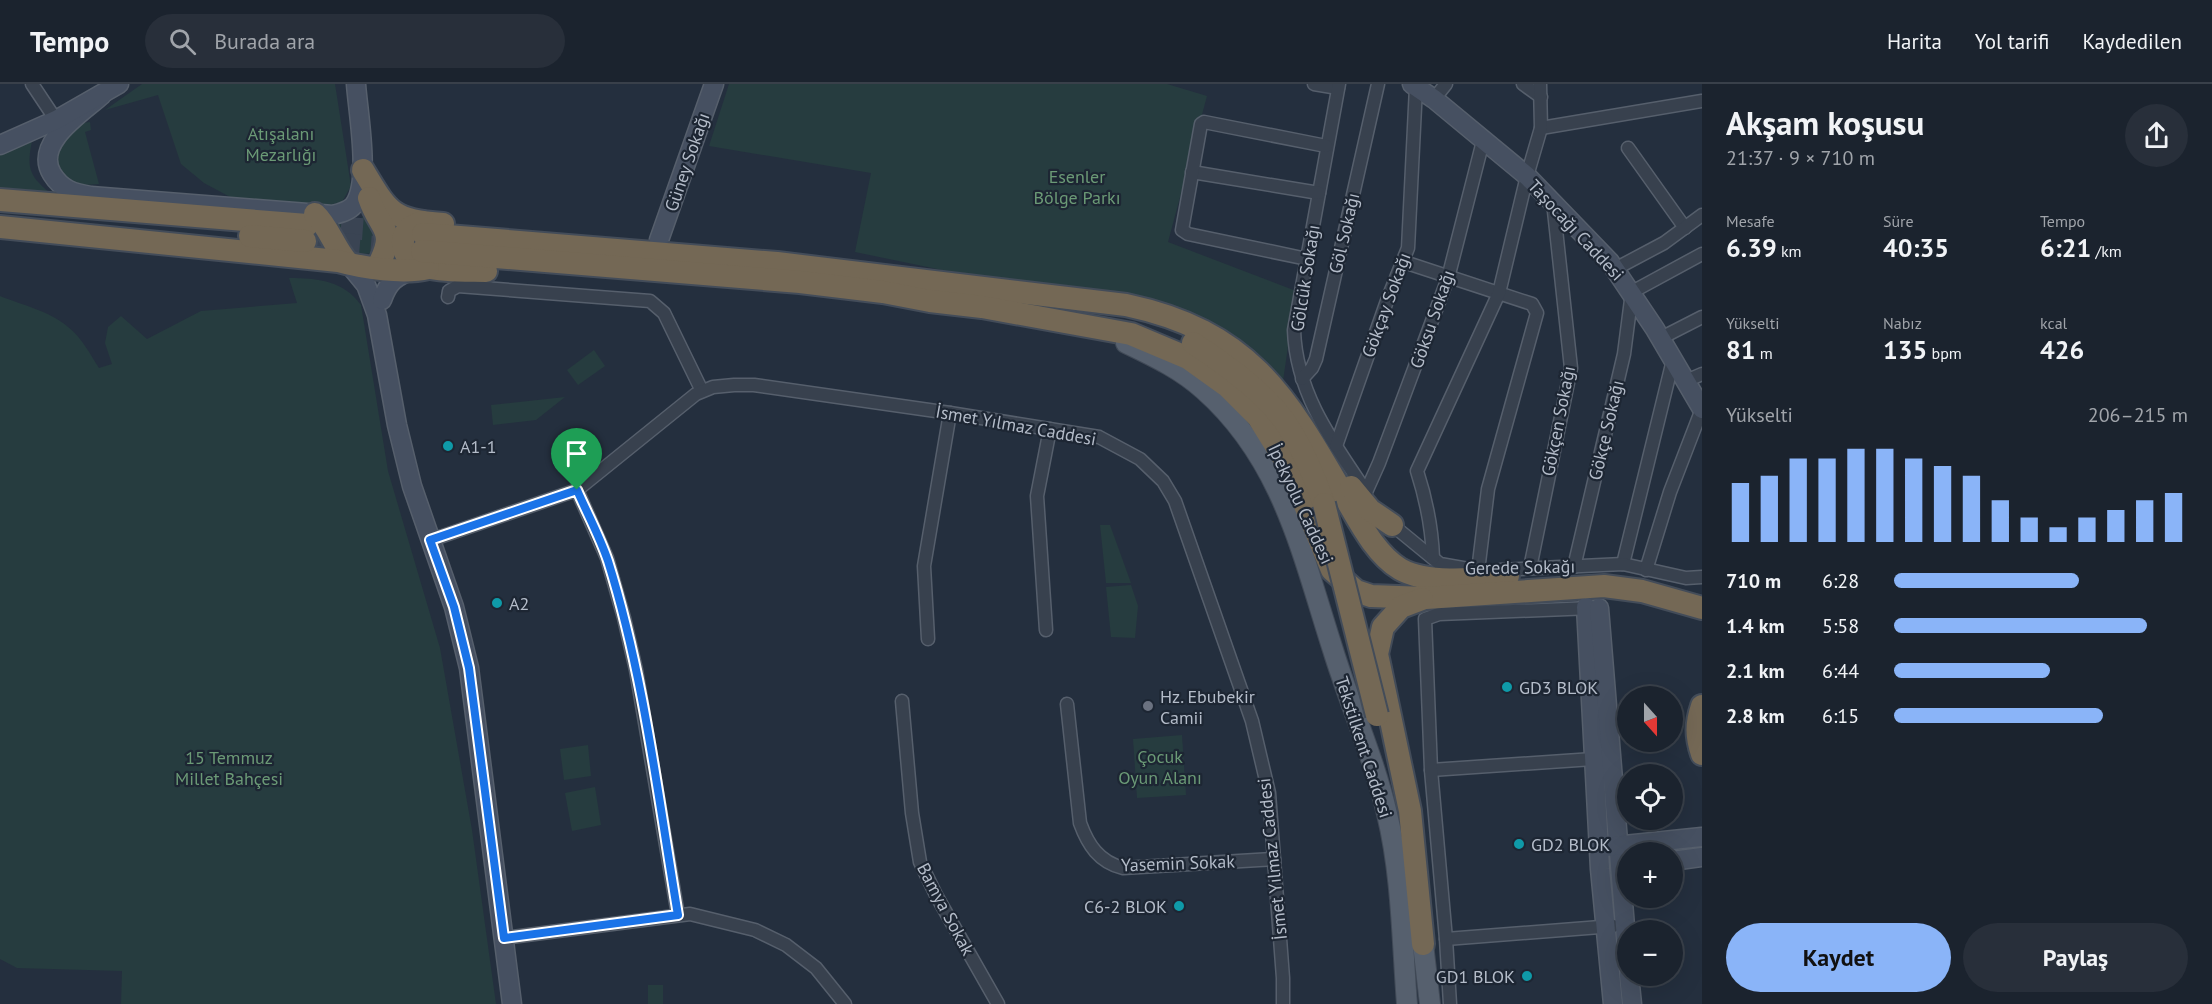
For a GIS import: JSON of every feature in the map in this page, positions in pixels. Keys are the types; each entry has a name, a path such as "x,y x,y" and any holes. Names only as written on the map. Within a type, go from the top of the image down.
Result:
{"highway":[{"path":"363,170 385,205 422,249 777,263 951,284"},
{"path":"363,170 370,202 388,237 388,246 377,268"},
{"path":"0,200 309,227"},
{"path":"0,216 309,227 320,220 348,264"},
{"path":"0,227 339,261 377,268 422,249 659,240 764,250 875,267 951,284"},
{"name":"İpekyolu Caddesi","path":"422,249 788,294 982,306 1131,334 1188,358 1227,386 1258,417 1288,467 1332,570 1356,591 1371,596 1426,598 1587,586 1618,587 1702,608"},
{"name":"İpekyolu Caddesi","path":"951,284 1126,305 1165,315 1227,344 1253,365 1325,445 1373,543 1399,568 1413,574 1439,579 1606,572 1635,574 1702,591"},
{"path":"1095,301 1139,316 1184,337 1230,367 1288,427 1314,474 1324,504 1400,814 1423,944"},
{"path":"1325,445 1370,510 1392,525"},
{"path":"1665,597 1702,621"},
{"path":"1423,944 1410,811 1377,654 1383,627 1401,607 1426,598"},
{"path":"1702,706 1696,723 1702,754"}],"main road":[{"path":"0,145 56,120 119,84"},
{"path":"102,95 61,131 50,144 49,169 58,183 66,190 91,196 309,227 333,215 344,213 353,206 362,189 363,170 356,84"},
{"name":"Güney Sokağı","path":"659,240 714,84"},
{"name":"Taşocağı Caddesi","path":"1414,86 1434,99 1527,176 1615,269 1632,292 1673,360 1694,378 1702,409"},
{"path":"382,300 392,281 401,275 422,249"},
{"path":"348,264 366,285 372,298 381,334 397,425 412,486 454,607 469,668 504,938 515,1001"},
{"path":"377,268 382,300 381,334"},
{"name":"Tekstilkent Caddesi","path":"1074,323 1104,333 1152,355 1203,388 1249,439 1271,473 1305,557 1343,682 1366,741 1387,813 1395,855 1407,1004"},
{"path":"1592,608 1608,847 1600,869 1617,934"},
{"path":"1608,847 1702,837"},
{"path":"1608,847 1617,859"},
{"path":"1683,860 1702,857"},
{"path":"1600,869 1617,868"},
{"path":"1613,1004 1614,926 1617,906"},
{"path":"1423,944 1430,1004"},
{"path":"1630,986 1632,1004"}],"street":[{"path":"32,84 56,120"},
{"path":"1314,84 1338,86"},
{"name":"Göl Sokağı","path":"1302,379 1312,368 1316,359 1378,84"},
{"path":"1434,99 1446,84"},
{"path":"1433,558 1423,491 1417,471 1499,293 1541,128 1540,90 1523,84"},
{"name":"Gölcük Sokağı","path":"1338,86 1294,330 1295,346 1302,379 1325,445 1366,492"},
{"name":"Gökçay Sokağı","path":"1325,445 1408,248 1414,86"},
{"path":"1541,128 1702,101"},
{"path":"1307,259 1188,234 1182,230 1201,124 1204,122 1326,146"},
{"name":"Göksu Sokağı","path":"1366,492 1391,432 1448,278 1483,141"},
{"path":"1628,148 1685,228"},
{"path":"1192,172 1318,193"},
{"name":"Gökçen Sokağı","path":"1530,568 1571,368 1553,202"},
{"path":"1615,269 1664,243 1702,215"},
{"path":"1632,292 1702,254"},
{"path":"1404,262 1532,304 1538,313 1488,489 1478,571"},
{"path":"448,297 449,291 458,286 650,301 664,313 702,392"},
{"name":"Gökçe Sokağı","path":"1574,567 1624,354 1632,292"},
{"path":"1661,338 1702,317"},
{"path":"1623,564 1673,360"},
{"name":"İsmet Yılmaz Caddesi","path":"430,540 577,490 702,392 722,386 754,386 950,413 1099,437 1140,459 1163,481 1175,501 1252,721 1269,794 1282,1004"},
{"path":"1646,570 1670,492 1702,409"},
{"path":"928,639 924,566 950,413"},
{"path":"1046,630 1037,496 1050,429"},
{"path":"577,490 607,558 624,618 636,670 678,915"},
{"name":"Gerede Sokağı","path":"1366,492 1392,525 1440,564 1478,571 1623,564 1686,578 1702,577"},
{"path":"1450,1004 1431,770 1425,619 1439,614 1592,608"},
{"name":"Bamya Sokak","path":"902,701 912,813 920,862 936,895 998,1004"},
{"name":"Yasemin Sokak","path":"1067,704 1080,823 1086,840 1099,857 1111,865 1123,868 1274,859"},
{"path":"1431,770 1602,758"},
{"path":"504,938 690,914 755,930 786,945 816,968 845,1004"},
{"path":"1446,939 1614,926"}],"green space":[{"name":"Atışalanı Mezarlığı","path":"142,84 335,84 351,186 342,202 320,207 234,199 204,183 181,164 158,95 105,110"},
{"name":"Esenler Bölge Parkı","path":"729,84 1167,84 1207,96 1168,242 1296,291 1283,381 1228,334 1180,309 1124,295 942,270 855,252 871,173 709,146"},
{"path":"90,122 91,130 85,132 99,184 84,185 59,177 54,165 61,137 83,123"},
{"path":"32,141 31,170 49,192 0,188 0,153"},
{"path":"366,213 380,236 375,252 366,254 349,247 335,221 360,220"},
{"name":"15 Temmuz Millet Bahçesi","path":"289,278 330,282 347,291 361,305 388,471 440,648 472,830 496,1004 121,1004 122,971 17,968 0,959 0,296 61,321 73,331 99,368 112,364 105,343 108,327 121,316 147,339 201,311 297,303"},
{"path":"594,350 605,366 578,385 567,370"},
{"path":"565,397 536,420 493,425 491,405"},
{"path":"1100,525 1110,525 1131,583 1106,583"},
{"path":"1131,585 1138,606 1135,638 1111,637 1106,587"},
{"name":"Çocuk Oyun Alanı","path":"1182,735 1186,795 1137,798 1133,739"},
{"path":"588,745 591,776 564,780 560,749"},
{"path":"595,787 601,825 572,831 565,793"},
{"path":"648,985 663,985 663,1004 648,1004"}],"tunnel":[{"path":"308,225 401,232"},
{"path":"305,241 403,249"}],"place":[{"name":"A1-1","path":"448,446"},
{"name":"A2","path":"497,603"},
{"name":"GD3 BLOK","path":"1507,687"},
{"name":"Hz. Ebubekir Camii","path":"1148,706"},
{"name":"GD2 BLOK","path":"1519,844"},
{"name":"C6-2 BLOK","path":"1179,906"},
{"name":"GD1 BLOK","path":"1527,976"}],"route":[{"path":"577,490 607,558 624,618 636,670 678,915 504,938 469,668 454,607 430,540 577,490"}]}
